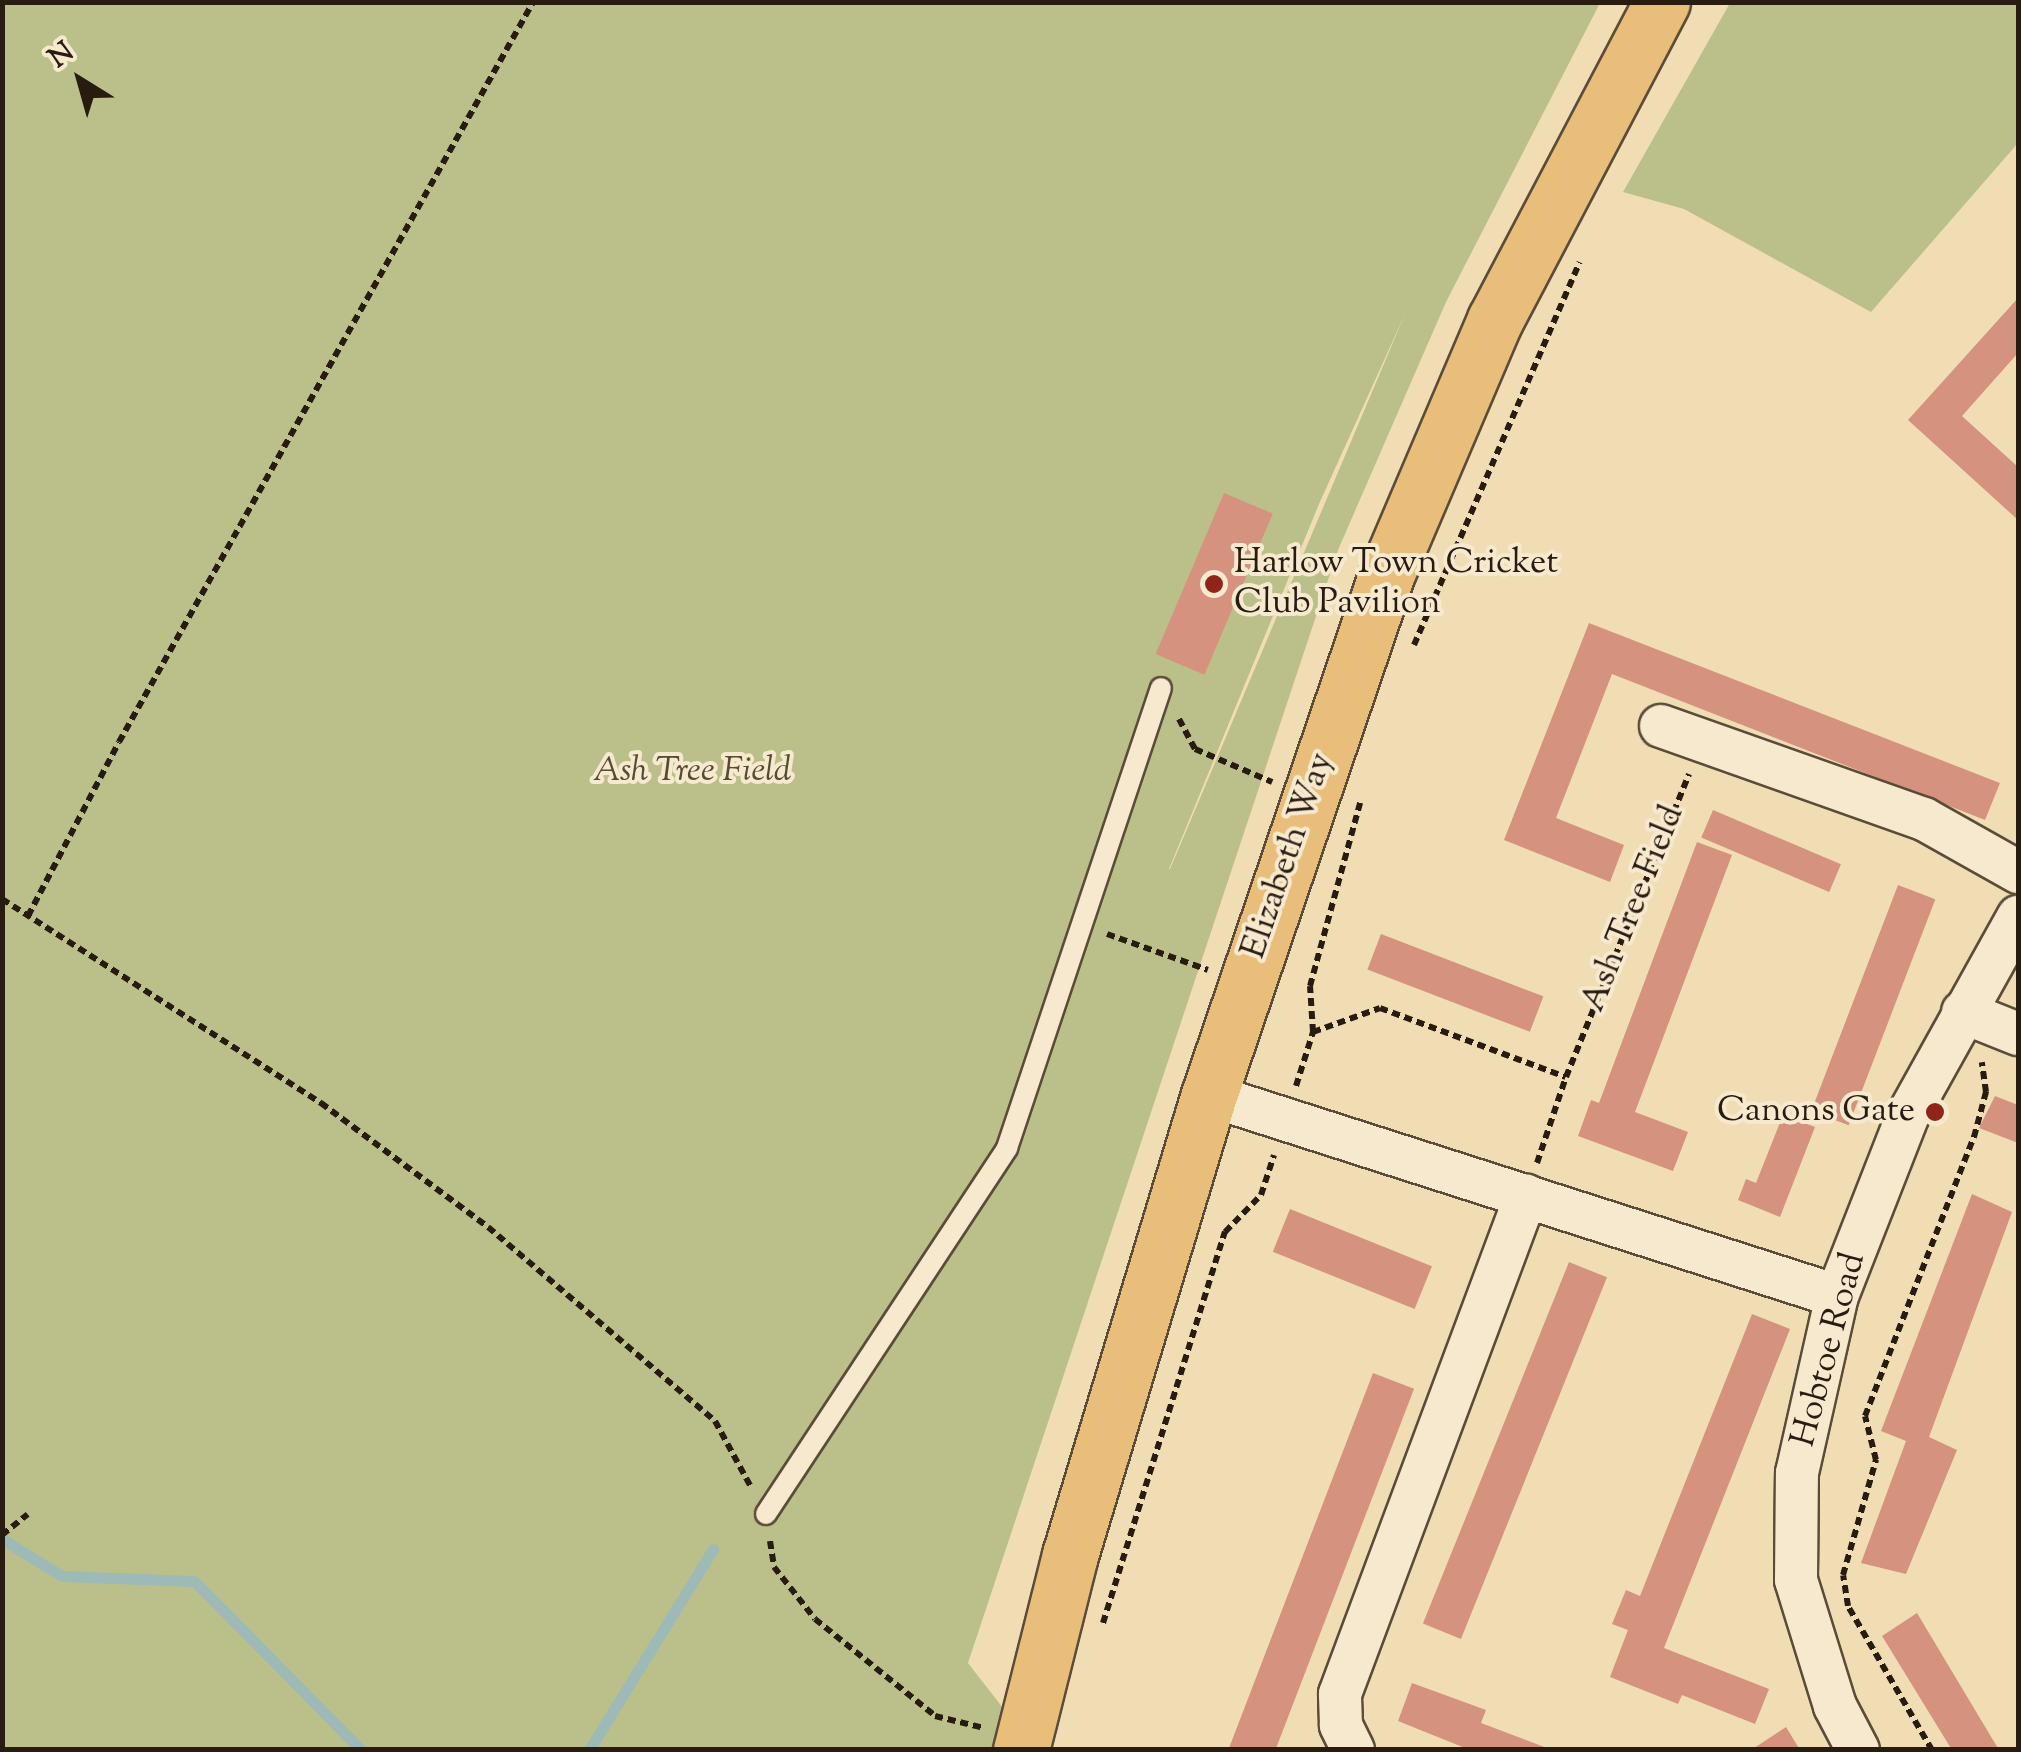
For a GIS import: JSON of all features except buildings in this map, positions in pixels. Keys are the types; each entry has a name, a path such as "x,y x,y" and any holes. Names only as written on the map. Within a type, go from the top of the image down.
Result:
{"main road":[{"name":"Elizabeth Way","path":"1023,1743 1070,1555 1209,1095 1388,573 1495,320 1662,2"}],"street":[{"path":"1661,726 1924,818 2018,872"},
{"name":"Hobtoe Road","path":"1858,1750 1836,1706 1796,1580 1797,1473 1837,1296 1908,1116 1970,1015 2018,917"},
{"path":"1970,1015 2018,1034"},
{"path":"1209,1095 1837,1296"},
{"path":"1352,1750 1341,1725 1340,1694 1526,1196"}],"lane":[{"path":"766,1514 1006,1148 1161,688"}],"path":[{"path":"28,916 119,742 533,2"},
{"path":"1410,655 1584,254"},
{"name":"Ash Tree Field","path":"1526,1196 1566,1077 1702,740"},
{"path":"1206,753 1287,788"},
{"path":"1099,1637 1226,1232 1261,1195 1313,1032 1310,986 1366,784"},
{"path":"2,899 320,1102 488,1227 715,1421 766,1514 774,1567 815,1618 935,1716 1023,1743"},
{"path":"1081,925 1219,974"},
{"path":"1313,1032 1380,1008 1566,1077"},
{"path":"1932,1750 1848,1606 1843,1576 1876,1460 1865,1416 1974,1137 1986,1092 1970,1015"},
{"path":"2,1535 28,1514"}],"green space":[{"path":"3,3 1600,3 1446,302 1338,550 968,1663 1035,1749 3,1750","holes":["1405,314 1170,869 1319,504"]},
{"path":"1730,3 2018,3 2018,143 1871,312 1684,209 1623,192"}],"waterway":[{"path":"2,1539 62,1576 194,1581 361,1750"},
{"path":"589,1750 713,1549"}],"place":[{"name":"Harlow Town Cricket Club Pavilion","path":"1214,584"},
{"name":"Canons Gate","path":"1935,1112"}]}
